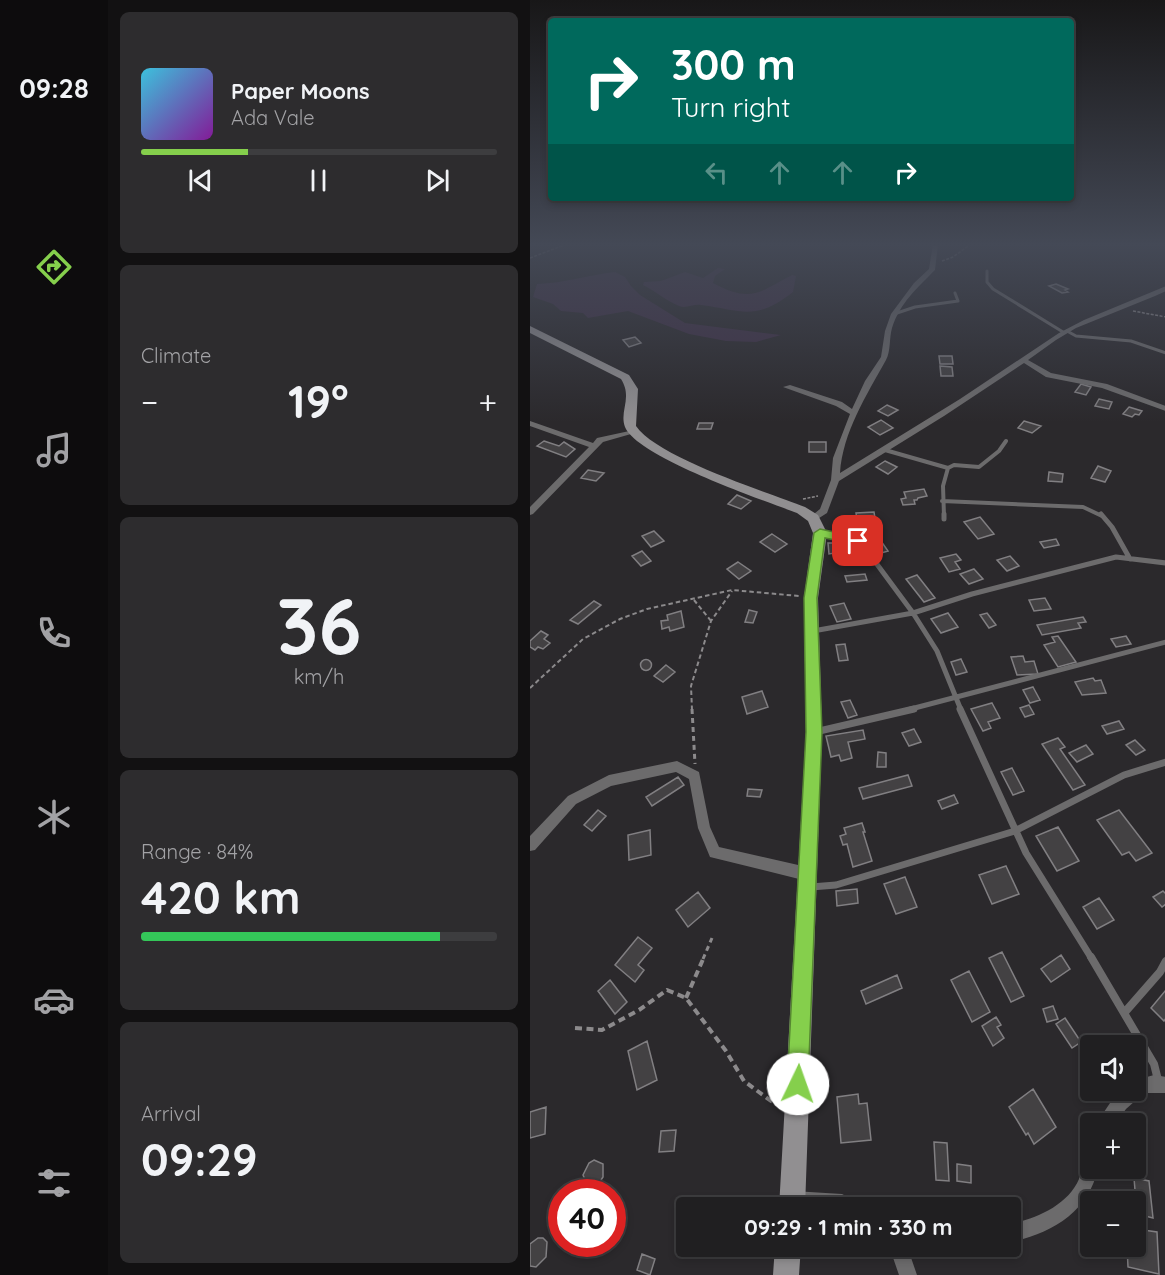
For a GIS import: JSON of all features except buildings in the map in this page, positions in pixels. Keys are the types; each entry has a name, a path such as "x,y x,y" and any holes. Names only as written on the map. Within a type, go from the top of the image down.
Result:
{"street":[{"path":"792,1197 814,732 811,598 816,526 830,495 835,480 837,459 854,414 884,357 888,330 894,314 902,304"},
{"path":"835,480 1024,360 1065,331 1133,304"},
{"path":"530,329 625,377 633,389 630,422 634,432 698,471 792,505 816,526"},
{"path":"1024,360 1049,375 1104,386 1166,409"},
{"path":"787,387 839,404 854,414"},
{"path":"530,423 594,446"},
{"path":"530,512 594,446 606,437 634,432"},
{"path":"530,845 572,800 610,781 677,766 695,776 704,828 715,852 807,881"},
{"path":"1146,1085 1162,1084"},
{"path":"1112,1113 1122,1101"},
{"path":"1021,1232 1027,1231 1064,1211 1085,1185 1087,1179"},
{"path":"786,1275 787,1257"},
{"path":"902,1257 908,1275"}],"lane":[{"path":"894,314 915,307 940,304"},
{"path":"1018,304 1076,336 1131,341 1166,353"},
{"path":"885,450 948,468 954,465 979,467 999,451 1006,441"},
{"path":"944,519 943,486 948,468"},
{"path":"942,501 1094,509 1106,516 1130,559"},
{"path":"816,526 858,541 913,613 937,651 956,699 1026,853 1125,1012 1154,1064 1162,1084"},
{"path":"813,631 913,613 972,594 1116,557 1166,563"},
{"path":"814,732 956,699 1166,642"},
{"path":"807,881 836,885 1015,831 1124,775 1166,762"},
{"path":"1125,1012 1166,962"}],"path":[{"path":"1119,310 1144,311 1166,317"},
{"path":"792,505 810,497 830,495"},
{"path":"695,776 691,686 711,621 732,590"},
{"path":"530,688 583,639 595,631 647,609 732,590 811,598"},
{"path":"694,600 711,621"},
{"path":"686,998 712,938"},
{"path":"575,1028 602,1030 639,1010 667,990 686,998 726,1051 744,1081 771,1101 797,1106"}],"shaded area":[{"path":"553,304 654,304 685,323 781,335 756,342 726,341 689,334 628,311 588,318 583,313 561,311"},
{"path":"674,304 775,304 749,312 701,305 682,307"}],"route":[{"path":"798,1084 814,732 811,598 820,533 858,541"}]}
